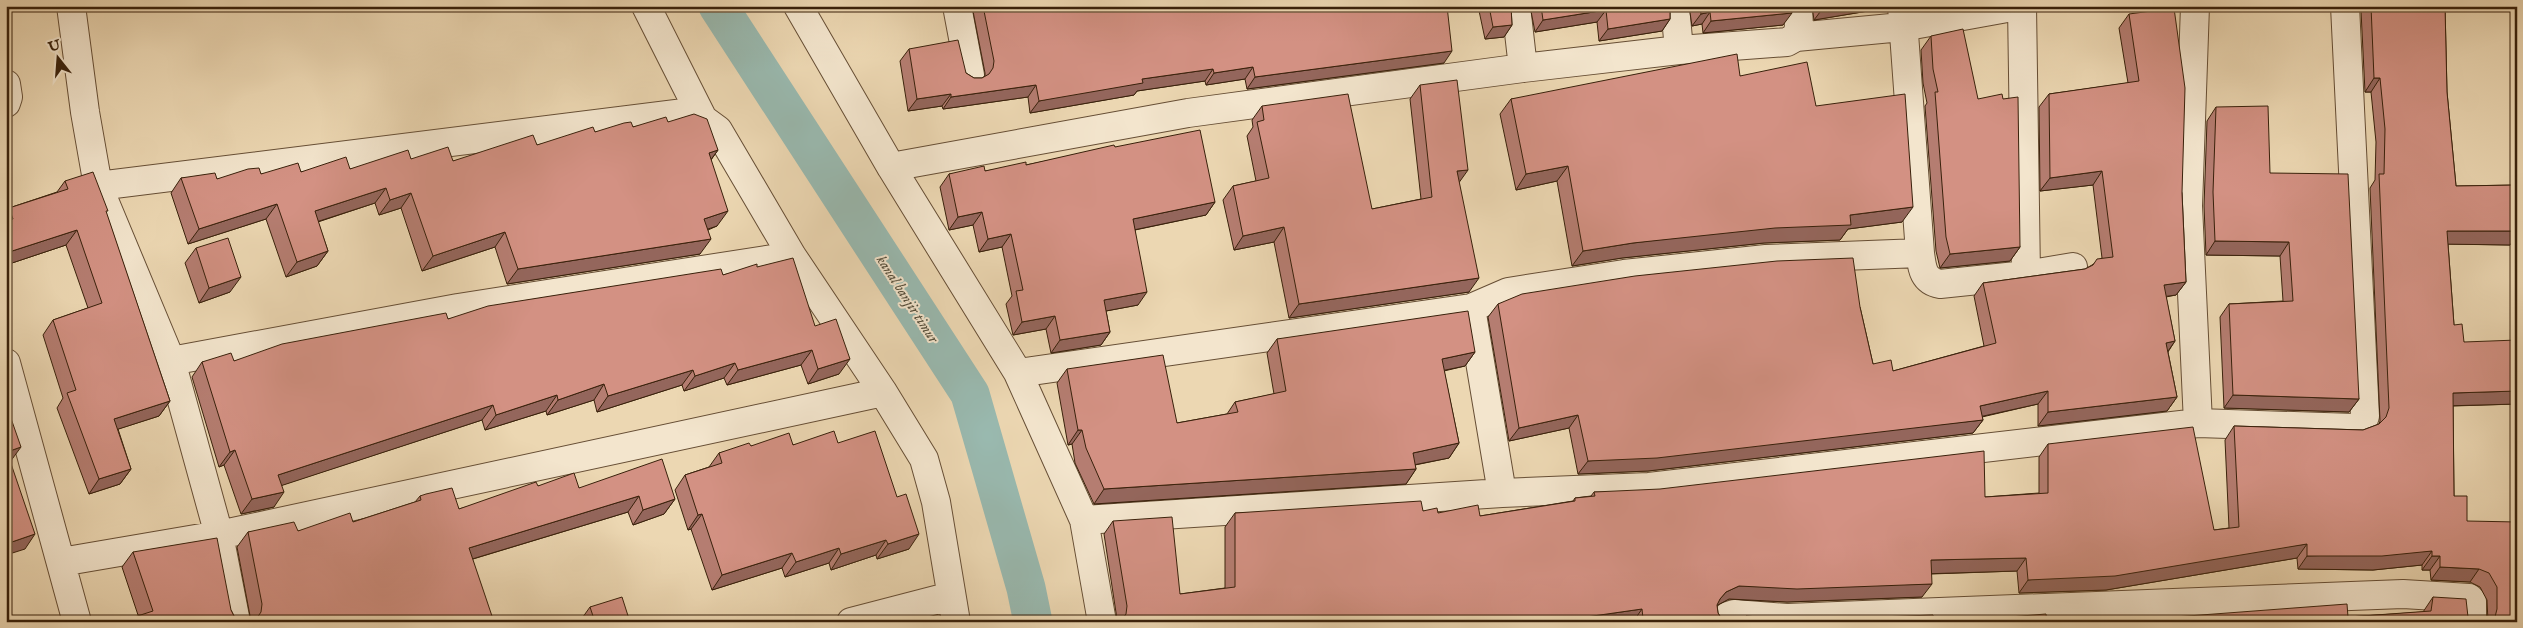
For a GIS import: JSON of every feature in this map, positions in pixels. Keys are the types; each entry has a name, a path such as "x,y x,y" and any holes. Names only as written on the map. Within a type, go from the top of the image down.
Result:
{"street":[{"path":"71,6 84,112 98,186 171,361 219,535 236,622"},
{"path":"646,6 703,119"},
{"path":"798,6 891,167 1018,373 1084,520 1102,622"},
{"path":"957,6 970,74"},
{"path":"1516,6 1523,68"},
{"path":"1675,6 1679,50"},
{"path":"1796,37 1799,28 1798,6"},
{"path":"891,167 1188,113 1523,68 1679,50 1787,42 1796,37 1902,17 2018,6"},
{"path":"2022,6 2026,276"},
{"path":"2195,6 2188,206 2198,423"},
{"path":"1084,520 1502,494 1649,487 2198,423 2354,428 2362,424 2365,416 2345,6"},
{"path":"1902,17 1920,253 1926,278 1931,283 1940,284 2026,276 2073,267"},
{"path":"6,84 8,97 6,103"},
{"path":"98,186 684,113 703,119 718,130 792,256 883,392 927,467 936,502 953,609 851,622"},
{"path":"1018,373 1470,308 1508,292 1624,274 1766,259 1920,253"},
{"path":"171,361 458,308 792,256"},
{"path":"1470,308 1502,494"},
{"path":"6,363 77,622"},
{"path":"61,562 219,535 883,392"},
{"path":"1723,622 1728,616 1734,614 1787,618 2403,594 2469,598 2472,601 2472,622"}],"building":[{"path":"983,6 1447,6 1452,51 1255,77 1253,67 1214,73 1213,69 1142,79 1143,83 1039,101 1036,85 951,97 951,94 917,99 909,49 958,40 966,73 974,78 982,78 989,74 993,68 994,61"},
{"path":"1489,6 1511,6 1512,25 1493,27"},
{"path":"1541,6 1670,6 1670,19 1608,29 1606,10 1543,20"},
{"path":"1700,6 1792,6 1792,13 1711,21 1710,12 1701,14"},
{"path":"2371,6 2445,6 2447,92 2456,186 2517,185 2517,231 2447,231 2454,325 2462,324 2464,342 2517,340 2517,391 2453,393 2454,496 2467,496 2467,521 2517,522 2517,622 2489,622 2495,617 2497,609 2497,587 2489,573 2479,569 2440,567 2440,556 2432,556 2432,551 2382,556 2307,556 2307,544 2115,576 2028,580 2026,558 1931,560 1932,584 1797,589 1739,586 1726,592 1717,605 1718,613 1725,622 1658,622 1657,618 1643,619 1642,609 1561,622 1121,622 1126,614 1127,606 1113,521 1172,517 1180,594 1235,587 1235,513 1421,501 1423,511 1437,508 1438,513 1478,505 1480,516 1575,501 1575,498 1595,496 1594,492 1660,489 1984,451 1985,497 2048,493 2048,444 2193,427 2214,530 2239,527 2234,426 2363,430 2379,424 2386,417 2389,408 2379,174 2384,174 2385,129 2380,78 2374,78"},
{"path":"2174,8 2185,88 2182,193 2186,282 2164,285 2175,341 2166,343 2177,397 2048,412 2048,391 1980,406 1983,420 1657,458 1588,461 1578,415 1519,428 1498,304 1522,294 1635,276 1777,261 1853,258 1860,307 1873,364 1891,360 1893,371 1996,343 1983,283 2085,269 2093,265 2097,259 2113,257 2102,171 2050,178 2049,94 2139,81 2129,14"},
{"path":"1963,29 1978,99 2002,94 2003,99 2018,97 2020,247 1950,254 1946,237 1935,92 1938,92 1933,69 1931,36"},
{"path":"1737,54 1740,76 1807,62 1816,106 1905,94 1913,207 1850,215 1851,225 1775,228 1633,243 1583,251 1568,166 1526,174 1511,99"},
{"path":"1457,80 1468,170 1457,171 1479,278 1299,304 1284,227 1243,236 1233,186 1269,178 1257,122 1264,120 1262,106 1348,94 1372,209 1432,197 1420,85"},
{"path":"2268,106 2270,173 2348,174 2359,399 2233,395 2229,304 2293,301 2289,242 2215,241 2213,192 2216,107"},
{"path":"694,114 707,119 718,150 709,153 728,211 704,219 711,239 518,269 505,232 433,256 411,193 390,200 386,188 315,211 328,251 297,262 277,204 199,229 181,178 215,173 217,179 248,169 259,168 261,174 298,163 301,172 346,157 350,169 408,150 411,159 448,147 453,161 533,135 537,145 593,127 595,132 624,123 631,122 633,127 666,117 668,122"},
{"path":"1200,130 1215,202 1133,219 1147,292 1104,300 1110,332 1060,340 1055,316 1022,322 1016,291 1023,290 1011,234 988,239 982,212 958,217 949,174 984,166 985,171 1026,162 1026,165 1114,145 1115,147"},
{"path":"93,172 108,211 106,211 170,401 114,419 131,469 99,479 67,393 76,390 53,320 102,303 77,230 6,253 6,221 13,219 9,208 68,189 65,181"},
{"path":"228,238 241,277 209,288 196,248"},
{"path":"793,258 815,326 836,319 850,359 818,369 812,350 738,370 735,363 695,376 693,370 608,396 604,384 558,400 557,395 496,415 493,405 278,475 284,492 252,499 235,450 230,452 202,362 231,353 234,361 282,344 446,313 448,319 488,306 721,269 723,275 757,264 757,267"},
{"path":"1468,311 1475,352 1442,359 1459,443 1413,453 1416,469 1104,489 1086,448 1082,430 1078,430 1067,369 1163,355 1177,423 1238,412 1235,402 1286,391 1277,339"},
{"path":"6,408 21,447 7,452 35,534 6,544"},
{"path":"834,431 838,443 875,431 897,497 906,494 919,534 888,544 886,540 841,554 839,548 796,562 792,553 722,575 702,514 698,515 685,475 722,463 719,453 749,443 751,446 789,433 793,445"},
{"path":"662,459 675,499 643,510 639,496 469,548 494,622 250,622 257,618 261,612 262,604 248,532 294,522 298,531 350,513 353,522 421,500 420,496 452,488 459,509 536,482 538,486 574,473 579,488"},
{"path":"217,538 231,610 235,618 241,622 119,622 153,611 133,552"},
{"path":"622,597 630,622 577,622 593,616 590,607"},
{"path":"2433,597 2466,599 2468,617 2474,622 2108,622 2347,604 2348,617 2431,611"},
{"path":"2046,614 2047,622 1740,622 1746,616 1797,620 1933,615 1934,620 1961,618 1961,621"}],"waterway":[{"name":"kanal banjir timur","path":"718,6 970,394 1026,588 1033,622"}]}
